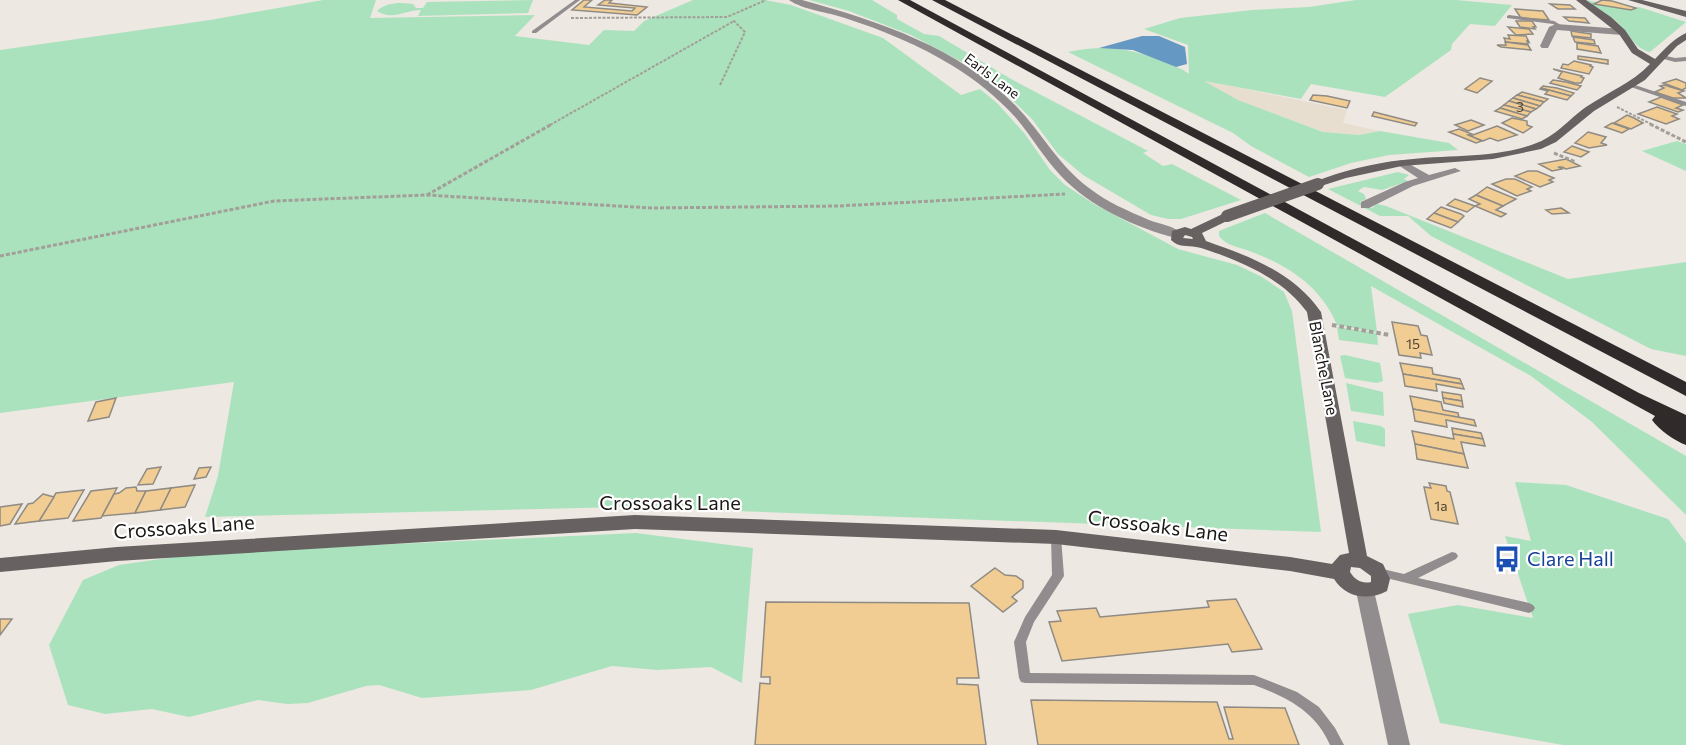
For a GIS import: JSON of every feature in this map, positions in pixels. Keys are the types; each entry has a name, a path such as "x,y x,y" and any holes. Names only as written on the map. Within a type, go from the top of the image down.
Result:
{"highway":[{"path":"903,0 1632,397 1686,423"},
{"path":"937,0 1686,390"},
{"path":"1632,397 1686,438"}],"street":[{"name":"Earls Lane","path":"794,0 883,28 932,51 975,77 1003,98 1035,134 1066,175 1090,193 1130,215 1176,234"},
{"path":"1580,0 1608,19 1622,32 1635,51 1659,60"},
{"path":"1632,0 1686,14"},
{"path":"1545,46 1552,29 1561,27 1622,32"},
{"path":"1196,238 1202,227 1227,216 1343,175 1402,163 1493,156 1528,150 1552,140 1601,102 1648,74 1659,60 1686,36"},
{"path":"1402,163 1428,179"},
{"path":"1365,205 1389,192 1455,171"},
{"name":"Blanche Lane","path":"1176,234 1177,240 1184,243 1196,238 1259,265 1290,283 1304,297 1314,312 1359,560"},
{"name":"Crossoaks Lane","path":"0,565 117,554 635,522 1056,537 1224,556 1339,573"},
{"path":"1359,560 1378,572 1382,582 1380,586 1371,591 1365,591 1352,586 1339,573 1343,562 1359,560"},
{"path":"1365,591 1399,745"}],"lane":[{"path":"534,32 578,0"},
{"path":"1509,18 1531,19 1561,27"},
{"path":"1659,60 1686,59"},
{"path":"1630,86 1686,104"},
{"path":"1056,537 1058,576 1029,620 1020,642 1025,678 1254,680 1286,691 1317,711 1337,745"},
{"path":"1405,579 1452,556"},
{"path":"1378,572 1529,608"}],"path":[{"path":"552,17 588,20 727,17 766,0"},
{"path":"720,85 745,32 727,17"},
{"path":"426,195 734,21"},
{"path":"1601,102 1625,110 1661,131 1686,142"},
{"path":"0,256 274,201 426,195 652,208 838,206 1090,193"},
{"path":"1316,323 1390,335"}],"shaded area":[{"path":"1201,80 1347,110 1343,123 1380,131 1359,135 1324,132 1238,100"}],"green space":[{"path":"323,0 376,0 370,18 535,15 515,36 589,45 604,30 634,31 644,21 693,0 765,0 791,5 883,38 961,95 980,89 997,103 1025,134 1050,170 1065,185 1094,204 1178,249 1237,265 1262,277 1284,292 1292,311 1321,532 621,507 205,517 218,476 234,382 0,413 0,50 210,20"},
{"path":"533,0 528,13 418,16 421,10 394,15 377,11 389,4 399,3 413,4 416,8 423,8 427,2"},
{"path":"809,0 872,0 897,15 897,19 924,34 939,36 1011,79 1148,151 1143,153 1163,166 1172,164 1241,200 1181,219 1151,215 1083,175 1058,154 1032,119 1003,91 973,68 911,35 849,11"},
{"path":"1356,0 1456,0 1512,5 1495,26 1470,24 1452,44 1451,50 1385,97 1311,84 1301,99 1204,81 1238,100 1323,132 1359,135 1380,131 1449,143 1458,150 1389,155 1351,163 1309,177 1251,146 1233,133 1068,52 1094,48 1131,51 1182,69 1189,74 1188,45 1144,29 1180,18 1252,10 1309,7"},
{"path":"1587,0 1631,10 1639,7 1686,22 1650,52 1639,47 1615,20"},
{"path":"1677,141 1686,144 1686,171 1642,151"},
{"path":"1398,172 1409,175 1404,179 1408,181 1382,190 1364,187 1358,191 1364,194 1366,199 1360,202 1372,208 1377,204 1386,206 1568,279 1686,262 1686,356 1651,349 1431,236 1408,216 1380,216 1328,189"},
{"path":"1265,213 1686,456 1686,515 1592,422 1531,376 1371,286 1377,332 1337,325 1313,289 1291,271 1266,258 1229,244 1219,236 1219,231"},
{"path":"1337,327 1377,333 1378,345 1339,340"},
{"path":"1345,355 1380,363 1383,381 1377,383 1345,378 1340,356"},
{"path":"1346,383 1383,392 1384,416 1351,411"},
{"path":"1353,421 1381,426 1385,429 1385,447 1356,441"},
{"path":"1515,482 1566,485 1668,519 1686,543 1686,745 1563,745 1440,723 1408,614 1458,605 1533,618 1505,536 1531,541"},
{"path":"636,533 753,548 742,683 711,667 657,670 612,666 531,690 422,698 379,685 366,686 308,703 287,704 258,700 189,717 152,709 105,714 68,705 49,645 83,580 119,565 202,553"}],"water":[{"path":"1142,36 1159,36 1185,47 1187,64 1176,67 1133,50 1099,48"}],"building":[{"path":"584,0 592,0 584,7 632,11 635,8 598,5 605,0 612,0 609,3 647,7 637,15 572,10"},
{"path":"1602,0 1636,8 1631,10 1594,4"},
{"path":"1550,4 1570,5 1575,9 1558,9"},
{"path":"1515,9 1543,11 1549,20 1521,18"},
{"path":"1564,17 1585,18 1589,23 1569,21"},
{"path":"1516,21 1532,21 1536,27 1533,27 1535,29 1520,27"},
{"path":"1508,27 1529,29 1533,34 1516,35"},
{"path":"1571,31 1591,34 1591,38 1572,36"},
{"path":"1508,35 1526,36 1529,42 1527,41 1528,44 1506,42 1504,38 1510,39"},
{"path":"1573,37 1594,40 1595,44 1575,42"},
{"path":"1505,42 1528,45 1531,50 1497,45 1506,45"},
{"path":"1577,43 1598,46 1601,53 1577,49"},
{"path":"1578,56 1608,60 1608,64 1578,59"},
{"path":"1574,61 1593,67 1589,74 1561,68 1563,64 1568,65"},
{"path":"1553,69 1584,78 1581,83 1575,83 1558,78 1562,72"},
{"path":"1480,78 1492,81 1477,93 1465,89"},
{"path":"1676,79 1686,83 1686,88 1682,90 1663,83"},
{"path":"1553,80 1581,86 1577,90 1550,83"},
{"path":"1543,86 1574,93 1571,96 1541,88"},
{"path":"1660,86 1684,91 1678,93 1686,98 1673,98 1655,92 1664,88"},
{"path":"1541,88 1571,96 1567,100 1545,94 1548,91"},
{"path":"1522,92 1548,99 1544,102 1517,95"},
{"path":"1313,95 1350,101 1347,108 1310,100"},
{"path":"1517,95 1544,102 1540,106 1513,98"},
{"path":"1661,97 1683,105 1676,108 1683,110 1678,112 1649,102"},
{"path":"1513,98 1540,106 1536,109 1509,101"},
{"path":"1509,101 1536,109 1531,112 1504,105"},
{"path":"1504,105 1531,112 1527,116 1500,108"},
{"path":"1657,107 1677,114 1672,116 1679,119 1666,124 1638,114"},
{"path":"1500,108 1527,116 1522,119 1495,111"},
{"path":"1374,112 1417,123 1415,126 1372,116"},
{"path":"1627,115 1643,123 1631,129 1614,123"},
{"path":"1512,118 1527,121 1527,125 1532,127 1523,133 1502,123"},
{"path":"1471,120 1484,125 1468,131 1455,125"},
{"path":"1612,123 1629,129 1622,133 1605,127"},
{"path":"1497,126 1517,135 1498,141 1490,138 1483,141 1470,136"},
{"path":"1459,129 1482,141 1476,143 1449,132"},
{"path":"1588,132 1606,137 1601,143 1607,145 1589,148 1575,143"},
{"path":"1572,146 1589,152 1581,157 1564,152"},
{"path":"1566,159 1580,166 1566,169 1558,167 1562,169 1552,171 1539,164"},
{"path":"1528,171 1537,171 1554,178 1549,180 1553,182 1540,187 1515,176"},
{"path":"1506,179 1515,179 1532,187 1527,189 1531,191 1517,196 1492,184"},
{"path":"1487,187 1516,199 1503,206 1476,195"},
{"path":"1476,195 1503,206 1496,210 1506,214 1501,217 1475,206 1480,204 1469,199"},
{"path":"1455,199 1475,206 1467,212 1447,205"},
{"path":"1441,207 1464,216 1458,222 1434,213"},
{"path":"1561,208 1569,213 1552,214 1546,210"},
{"path":"1434,213 1458,222 1451,228 1427,219"},
{"path":"1392,322 1418,326 1421,335 1427,336 1432,355 1420,353 1421,358 1399,355"},
{"path":"1400,363 1432,368 1433,374 1460,379 1462,384 1403,374"},
{"path":"1403,374 1462,384 1464,389 1436,384 1437,391 1405,386"},
{"path":"1442,392 1461,395 1462,401 1443,398"},
{"path":"1410,396 1441,402 1443,410 1458,413 1459,418 1413,409"},
{"path":"116,398 109,417 88,421 96,402"},
{"path":"1443,398 1462,401 1463,407 1444,403"},
{"path":"1413,409 1474,420 1476,426 1446,420 1447,427 1415,421"},
{"path":"1452,428 1481,433 1483,439 1453,434"},
{"path":"1412,431 1454,439 1453,434 1483,439 1485,446 1461,442 1464,454 1415,444"},
{"path":"1415,444 1464,454 1468,468 1417,459"},
{"path":"161,467 153,484 138,485 147,469"},
{"path":"211,467 206,477 194,479 199,468"},
{"path":"1429,483 1446,486 1447,491 1450,492 1458,524 1431,519 1424,487 1431,488"},
{"path":"195,485 185,507 160,510 171,488"},
{"path":"136,487 137,491 146,491 135,513 102,516 114,494 126,488"},
{"path":"117,488 101,518 73,521 91,491"},
{"path":"171,488 160,510 135,513 146,491"},
{"path":"84,490 68,518 39,521 56,493"},
{"path":"43,494 54,497 39,521 15,524 28,504 33,503"},
{"path":"22,504 10,524 0,526 0,507"},
{"path":"995,568 1005,575 1016,576 1023,581 1023,588 1012,597 1017,601 1003,612 971,586"},
{"path":"1236,599 1262,649 1232,652 1228,644 1062,661 1049,622 1061,621 1057,611 1096,608 1100,617 1209,607 1207,601"},
{"path":"766,602 969,603 979,678 957,678 957,684 978,685 986,745 755,745 760,683 770,684 770,677 761,677"},
{"path":"0,619 12,619 0,635"},
{"path":"1031,700 1217,702 1229,739 1233,739 1224,707 1285,708 1299,745 1038,745"}],"place":[{"name":"Clare Hall","path":"1507,559"}]}
